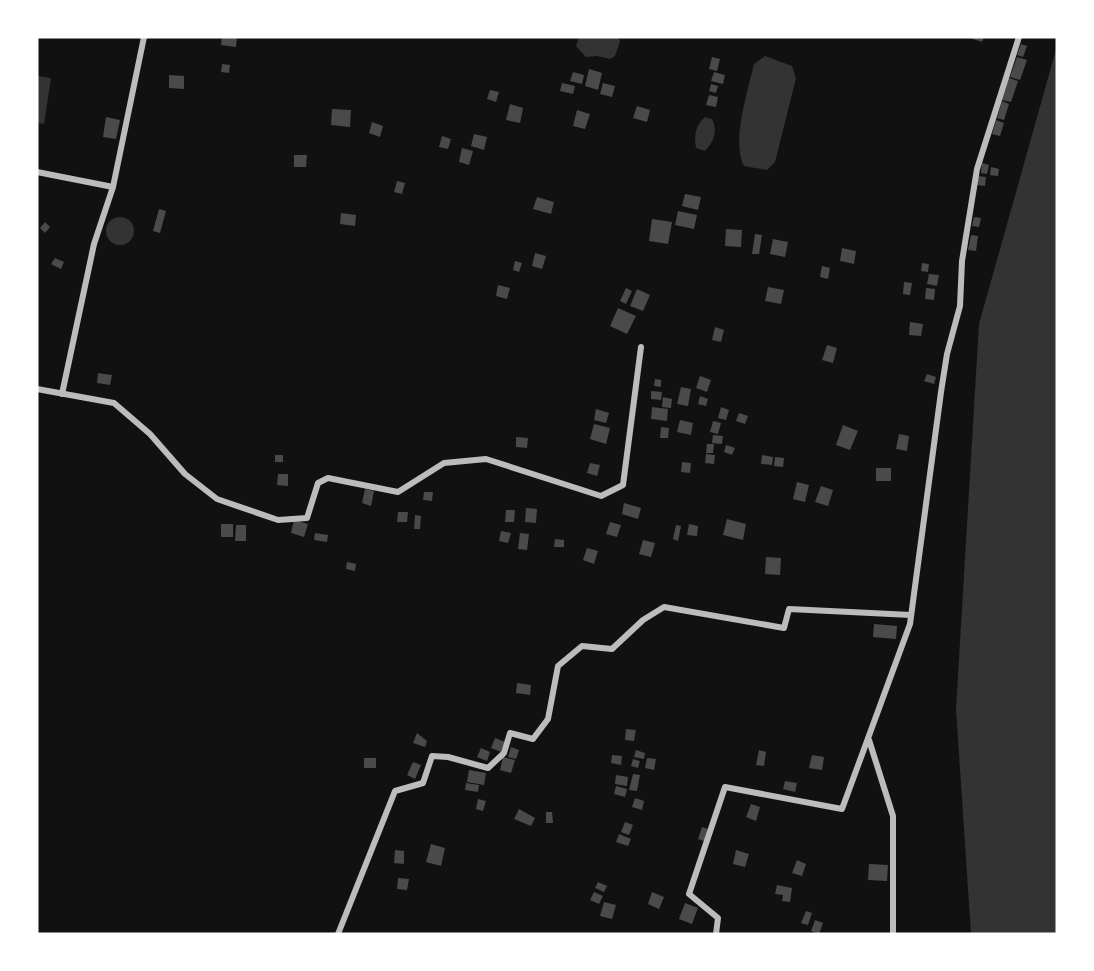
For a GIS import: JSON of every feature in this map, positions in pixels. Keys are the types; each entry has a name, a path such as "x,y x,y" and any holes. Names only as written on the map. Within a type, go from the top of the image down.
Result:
{"street":[{"path":"62,394 94,244 113,187 144,37"},
{"path":"716,934 718,918 690,894 725,787 842,809 910,624 940,392 960,306 962,261 977,169 1019,37"},
{"path":"37,172 113,187"},
{"path":"37,389 114,403 150,434 185,474 217,499 278,520 307,518 318,483 328,478 398,492 444,463 486,459 601,496 623,485 641,347"},
{"path":"338,934 395,791 423,783 432,756 449,757 488,768 504,754 510,733 533,739 548,719 558,666 582,646 612,649 643,620 664,607 784,628 789,609 911,615"},
{"path":"869,739 893,816 893,934"}],"shaded area":[{"path":"579,37 618,37 620,41 615,56 610,59 586,57 576,46"},
{"path":"1057,46 1057,934 971,934 956,709 979,324"},
{"path":"765,56 792,66 796,78 775,162 767,170 744,166 739,143 754,64"},
{"path":"37,76 51,78 44,124 37,123"},
{"path":"705,117 712,119 715,132 705,151 696,148 695,139 697,127"},
{"path":"120,217 130,221 134,231 130,241 120,245 110,241 106,231 110,221"}],"building":[{"path":"222,37 237,37 236,47 221,45"},
{"path":"967,37 984,37 982,42"},
{"path":"1021,44 1027,46 1023,57 1017,55"},
{"path":"712,57 720,59 717,71 709,69"},
{"path":"1017,57 1027,60 1020,80 1010,77"},
{"path":"222,64 230,65 229,73 221,72"},
{"path":"589,69 602,73 598,90 585,86"},
{"path":"573,72 584,75 582,84 570,81"},
{"path":"714,72 725,75 723,84 711,81"},
{"path":"169,75 184,76 184,89 169,88"},
{"path":"1009,78 1018,81 1011,102 1002,100"},
{"path":"562,83 575,86 573,94 560,91"},
{"path":"603,83 615,86 612,97 600,94"},
{"path":"711,84 718,86 716,93 709,91"},
{"path":"490,90 499,92 496,102 487,99"},
{"path":"709,95 718,97 716,107 706,105"},
{"path":"1002,101 1009,104 1004,120 997,118"},
{"path":"510,104 523,108 520,123 506,120"},
{"path":"637,106 650,110 647,122 633,118"},
{"path":"332,109 351,110 350,127 331,125"},
{"path":"577,110 590,114 585,129 573,126"},
{"path":"106,117 120,120 116,139 103,137"},
{"path":"996,120 1004,123 1000,136 992,134"},
{"path":"372,122 383,126 380,137 369,133"},
{"path":"474,134 487,137 484,150 471,146"},
{"path":"442,136 451,139 448,149 439,147"},
{"path":"462,148 473,151 469,165 459,162"},
{"path":"294,155 307,155 306,167 294,167"},
{"path":"982,163 989,165 987,174 981,173"},
{"path":"991,167 999,169 998,176 990,175"},
{"path":"978,176 986,177 985,186 977,185"},
{"path":"397,181 405,183 402,194 394,192"},
{"path":"685,194 701,197 698,210 682,206"},
{"path":"537,197 554,202 551,214 533,209"},
{"path":"159,209 166,211 160,233 153,231"},
{"path":"678,211 697,215 694,229 675,225"},
{"path":"341,213 356,215 355,226 340,224"},
{"path":"974,217 981,218 979,227 972,226"},
{"path":"652,219 672,222 668,244 649,241"},
{"path":"45,222 50,227 45,233 40,228"},
{"path":"726,229 742,230 741,247 725,246"},
{"path":"755,234 762,235 759,254 752,254"},
{"path":"971,235 978,236 976,251 968,250"},
{"path":"773,239 788,242 785,257 770,254"},
{"path":"842,248 856,251 854,264 840,261"},
{"path":"535,253 546,256 542,269 532,266"},
{"path":"55,258 64,262 61,269 51,264"},
{"path":"515,261 522,263 519,272 513,270"},
{"path":"922,263 929,264 928,272 921,271"},
{"path":"822,266 830,268 828,279 820,277"},
{"path":"929,274 939,275 937,286 927,284"},
{"path":"904,282 912,283 910,295 903,294"},
{"path":"498,285 510,288 507,299 496,296"},
{"path":"768,287 784,290 781,304 765,301"},
{"path":"626,288 632,291 626,304 620,301"},
{"path":"926,288 935,289 934,300 925,299"},
{"path":"637,289 650,295 643,311 630,306"},
{"path":"618,308 636,316 627,334 610,326"},
{"path":"910,322 923,324 921,336 909,335"},
{"path":"715,327 724,330 721,342 712,340"},
{"path":"827,345 837,348 833,363 822,360"},
{"path":"98,373 112,375 110,385 97,383"},
{"path":"927,374 936,377 934,384 924,381"},
{"path":"700,376 711,380 707,392 696,388"},
{"path":"655,379 661,380 661,387 654,386"},
{"path":"681,387 691,389 688,406 677,404"},
{"path":"651,391 662,392 661,400 651,399"},
{"path":"700,396 708,399 706,406 698,404"},
{"path":"663,397 672,399 671,408 662,407"},
{"path":"652,407 668,409 667,421 651,419"},
{"path":"721,407 729,410 726,420 718,418"},
{"path":"596,409 609,413 606,423 594,420"},
{"path":"739,413 748,416 745,424 736,421"},
{"path":"680,420 693,423 691,435 677,432"},
{"path":"713,421 721,423 718,434 710,432"},
{"path":"594,424 610,428 606,444 590,439"},
{"path":"843,425 858,431 850,450 836,445"},
{"path":"661,427 669,428 668,438 660,438"},
{"path":"899,434 909,436 907,451 896,449"},
{"path":"713,435 723,436 722,444 712,443"},
{"path":"516,437 528,438 527,448 516,447"},
{"path":"707,444 714,444 713,453 706,453"},
{"path":"726,445 735,448 732,455 724,452"},
{"path":"706,454 715,455 714,464 705,463"},
{"path":"275,455 283,455 283,462 275,462"},
{"path":"762,455 773,457 772,465 761,464"},
{"path":"775,457 784,458 783,467 774,466"},
{"path":"682,462 691,463 690,473 681,472"},
{"path":"590,463 600,465 597,476 587,473"},
{"path":"876,468 891,468 891,481 876,481"},
{"path":"278,474 288,474 288,486 277,485"},
{"path":"797,482 809,485 805,502 793,499"},
{"path":"821,486 833,490 828,506 815,502"},
{"path":"365,489 374,491 371,506 362,503"},
{"path":"424,492 433,492 432,501 423,500"},
{"path":"624,503 641,508 638,519 622,514"},
{"path":"526,508 537,509 536,523 525,522"},
{"path":"506,510 515,510 514,522 505,522"},
{"path":"398,512 408,512 407,522 397,522"},
{"path":"415,515 421,516 420,529 414,529"},
{"path":"727,519 746,524 743,540 723,535"},
{"path":"294,520 308,524 304,537 291,533"},
{"path":"610,522 621,525 617,537 606,534"},
{"path":"221,524 233,524 233,537 221,537"},
{"path":"689,524 698,526 697,536 687,535"},
{"path":"236,525 246,525 246,541 235,541"},
{"path":"676,525 681,526 678,541 673,539"},
{"path":"501,531 511,533 508,543 499,541"},
{"path":"315,533 328,535 327,542 314,540"},
{"path":"520,533 529,534 527,550 518,549"},
{"path":"555,539 564,540 564,547 554,547"},
{"path":"643,540 655,543 651,557 639,554"},
{"path":"587,548 598,551 594,564 583,560"},
{"path":"766,557 781,558 780,575 765,574"},
{"path":"347,562 356,564 355,571 346,569"},
{"path":"874,624 897,626 896,639 873,637"},
{"path":"517,683 531,685 530,695 516,693"},
{"path":"626,729 636,730 634,741 625,740"},
{"path":"417,733 427,741 425,747 413,743"},
{"path":"495,738 505,742 501,752 491,748"},
{"path":"511,747 519,750 516,759 508,757"},
{"path":"481,748 490,752 487,761 477,757"},
{"path":"636,750 645,753 644,759 634,757"},
{"path":"759,750 766,752 764,766 756,765"},
{"path":"612,755 622,756 621,765 611,763"},
{"path":"812,755 824,757 822,770 809,768"},
{"path":"503,757 515,760 511,773 500,770"},
{"path":"364,758 376,758 376,768 364,768"},
{"path":"647,758 656,759 654,770 645,768"},
{"path":"633,759 640,761 638,768 631,766"},
{"path":"413,762 421,765 415,779 407,775"},
{"path":"469,770 486,773 484,785 467,782"},
{"path":"633,774 640,775 637,791 629,790"},
{"path":"616,775 628,777 627,786 615,784"},
{"path":"785,781 797,783 795,792 783,789"},
{"path":"466,783 479,785 478,792 465,790"},
{"path":"616,786 627,789 625,797 614,794"},
{"path":"635,798 644,801 642,810 632,807"},
{"path":"478,799 486,801 483,811 476,809"},
{"path":"751,804 760,807 756,821 746,817"},
{"path":"519,809 535,818 531,826 514,819"},
{"path":"546,812 552,812 553,823 546,823"},
{"path":"625,822 633,825 629,835 621,832"},
{"path":"702,827 708,829 704,841 698,839"},
{"path":"619,834 631,839 628,846 616,842"},
{"path":"431,844 445,848 441,866 426,862"},
{"path":"395,850 404,851 404,864 394,863"},
{"path":"736,850 749,854 745,867 733,864"},
{"path":"797,860 806,864 802,876 792,873"},
{"path":"869,864 888,865 887,881 868,880"},
{"path":"398,878 409,879 407,890 397,889"},
{"path":"598,882 607,886 604,892 595,888"},
{"path":"777,885 792,888 790,902 782,901 783,895 775,894"},
{"path":"594,892 603,896 599,904 590,900"},
{"path":"652,892 664,897 659,909 648,904"},
{"path":"604,902 616,905 612,919 600,916"},
{"path":"685,903 698,908 692,924 679,919"},
{"path":"806,911 812,913 808,925 801,923"},
{"path":"815,920 823,923 819,934 811,931"}]}
